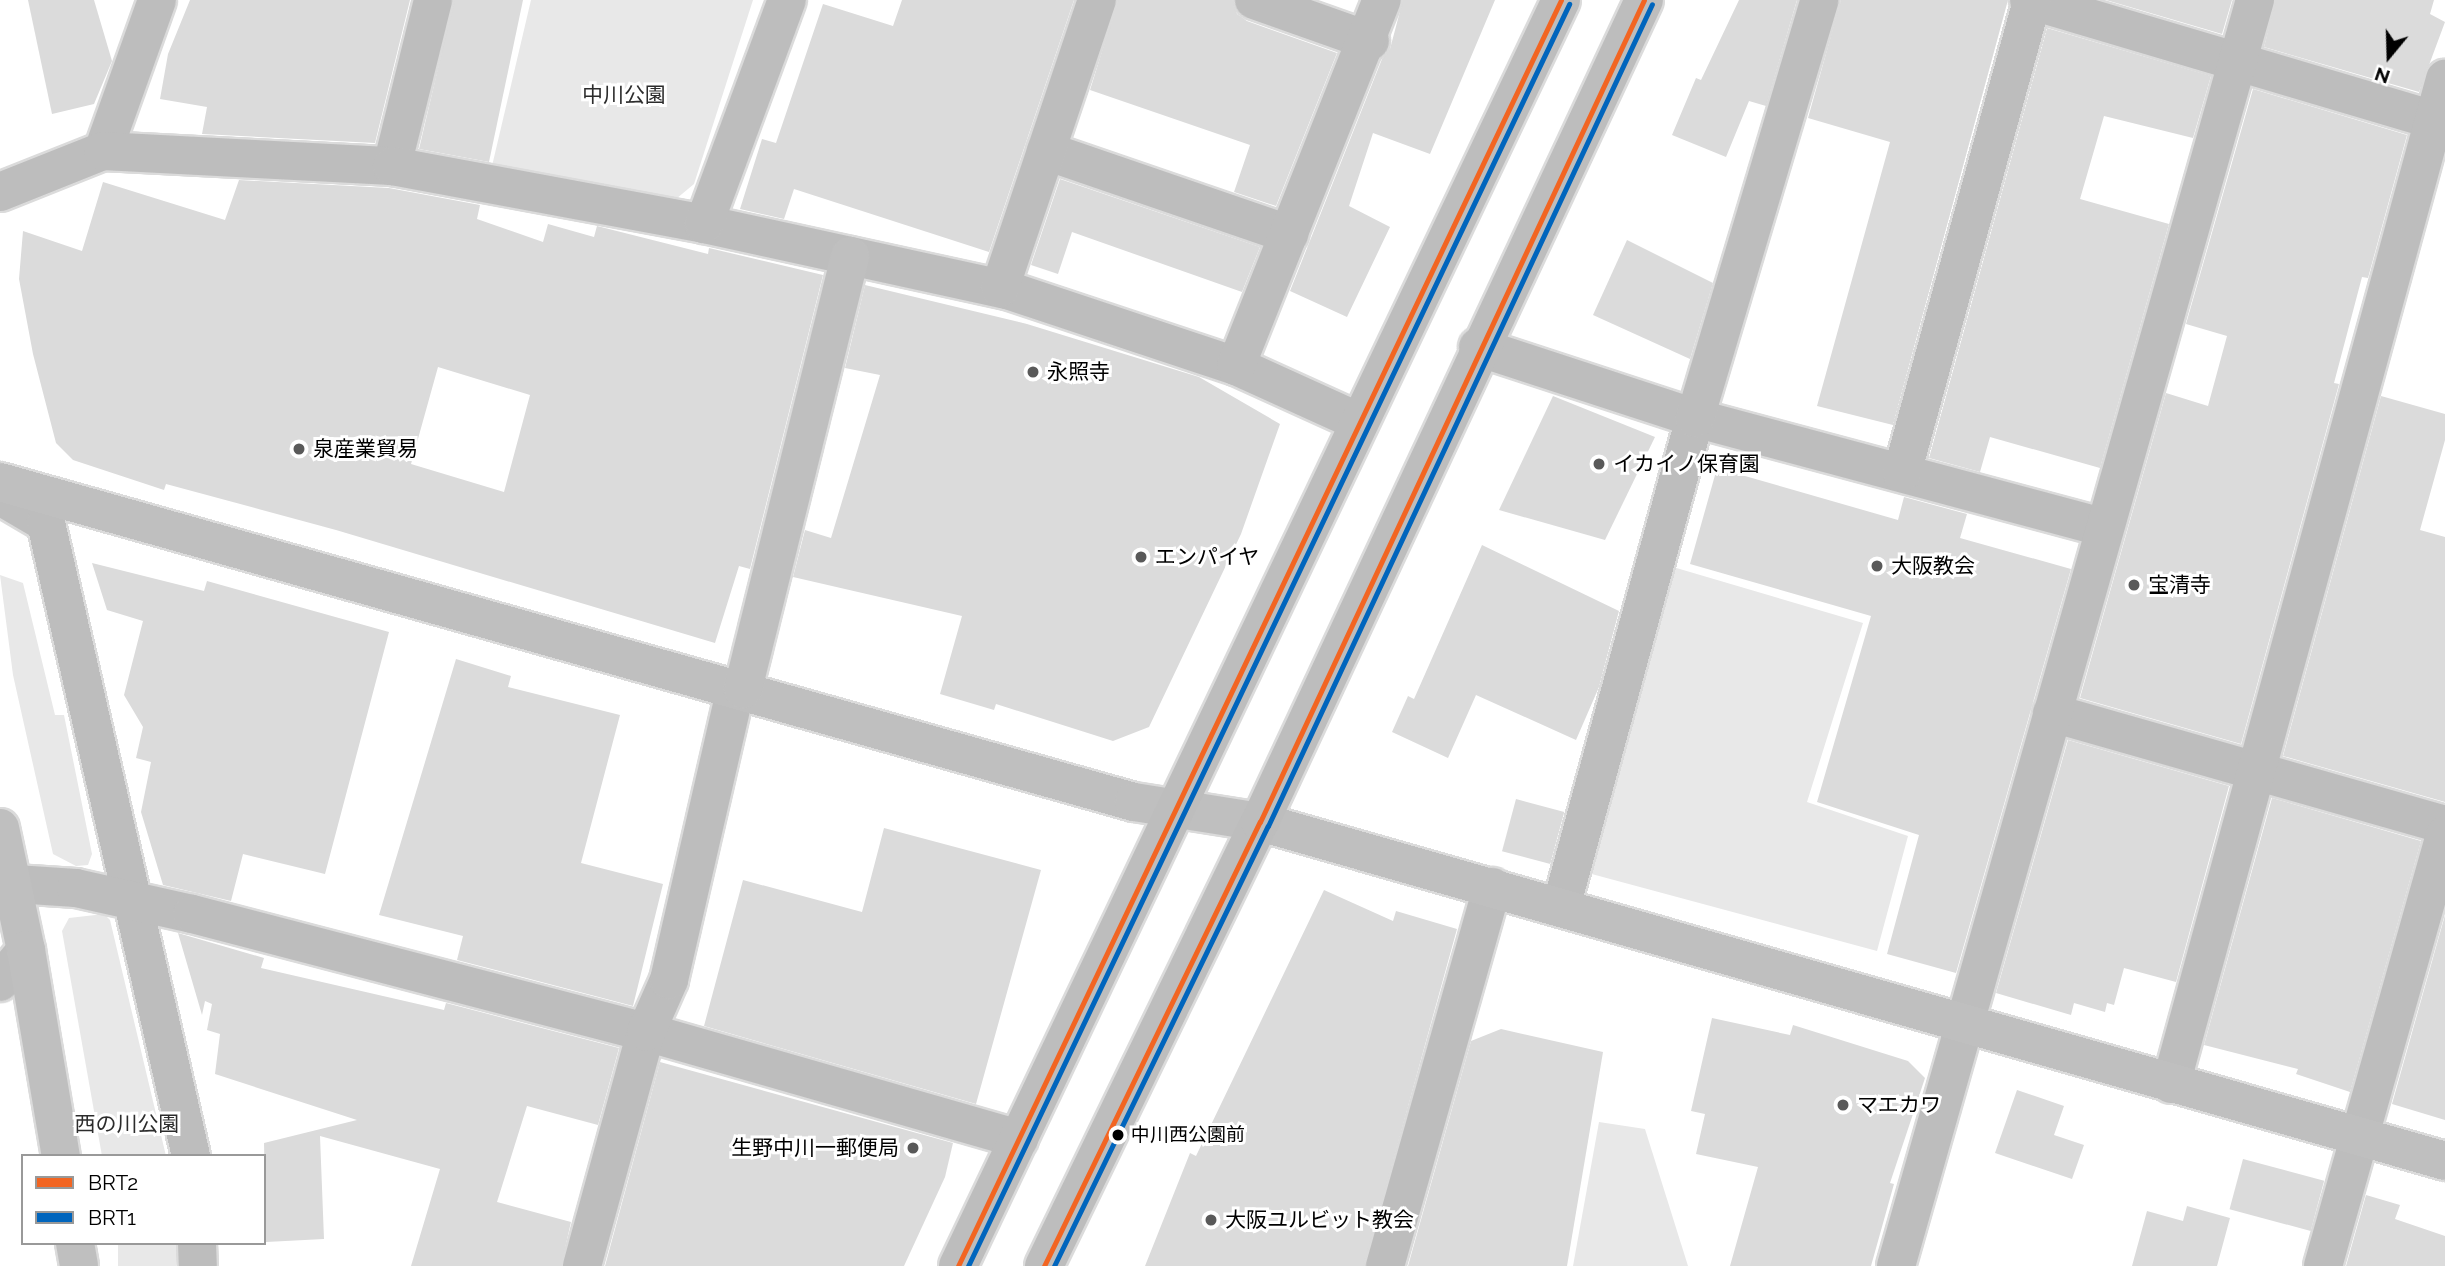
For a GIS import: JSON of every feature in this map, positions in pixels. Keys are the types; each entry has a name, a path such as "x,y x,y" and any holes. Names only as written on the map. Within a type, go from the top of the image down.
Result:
{"street":[{"path":"103,151 157,0"},
{"path":"392,166 433,0"},
{"path":"704,224 787,0"},
{"path":"1000,288 1097,0"},
{"path":"1254,0 1370,40"},
{"path":"1236,366 1370,40 1382,0"},
{"path":"958,1266 1357,421 1560,0"},
{"path":"1044,1266 1260,822 1478,348 1644,0"},
{"path":"1561,906 1695,418 1820,0"},
{"path":"1902,474 2031,0 2439,121"},
{"path":"1896,1266 2255,0"},
{"path":"2171,1084 2253,771 2439,121 2445,79"},
{"path":"1046,150 1289,234"},
{"path":"0,192 103,151 392,166 704,224 1000,288 1236,366 1357,421"},
{"path":"582,1266 646,1032 669,980 739,688 850,256"},
{"path":"1478,348 1695,418 2105,528"},
{"path":"0,482 739,688 1134,802 1260,822 2445,1161"},
{"path":"0,496 46,523 191,1154"},
{"path":"2052,713 2445,825"},
{"path":"0,828 6,883 26,950 61,1154"},
{"path":"2323,1266 2445,835"},
{"path":"6,883 76,888 132,901 646,1032 1019,1139"},
{"path":"1385,1266 1492,887"},
{"path":"0,982 26,950"},
{"path":"75,1245 79,1266"},
{"path":"197,1245 198,1266"}],"green space":[{"name":"中川公園","path":"531,0 753,0 694,184 676,199 492,166"},
{"path":"1673,567 1863,623 1807,802 1908,836 1877,951 1588,873"},
{"path":"0,575 23,583 55,715 64,715 92,854 88,865 76,866 53,854 13,675"},
{"name":"西の川公園","path":"104,914 110,920 166,1154 102,1154 62,931 69,918"},
{"path":"1599,1122 1645,1129 1688,1266 1573,1266"},
{"path":"118,1245 176,1245 176,1266 118,1266"}],"building":[{"path":"28,0 94,0 112,61 94,104 52,114"},
{"path":"190,0 410,0 375,143 202,134 207,107 160,99 168,54"},
{"path":"454,0 523,0 489,162 419,149"},
{"path":"902,0 1074,0 989,252 794,189 784,219 740,209 762,139 776,143 823,4 893,26"},
{"path":"1118,0 1233,0 1237,14 1247,21 1337,53 1276,206 1234,192 1250,145 1090,90"},
{"path":"1403,0 1495,0 1430,154 1373,133 1349,206 1390,227 1347,317 1290,291 1382,59 1390,49"},
{"path":"1739,0 1797,0 1766,106 1749,101 1726,157 1672,135 1696,78 1701,80"},
{"path":"1841,0 2008,0 1893,425 1817,406 1890,142 1808,118"},
{"path":"2106,0 2232,0 2222,34"},
{"path":"2276,0 2434,0 2430,14 2445,22 2419,92 2264,47"},
{"path":"2047,28 2211,76 2193,138 2104,116 2080,199 2169,224 2100,468 1990,437 1980,472 1929,458"},
{"path":"2253,89 2407,135 2368,278 2362,277 2334,383 2339,384 2241,744 2080,698 2166,393 2208,406 2227,336 2186,324"},
{"path":"1060,179 1260,247 1242,292 1072,232 1058,274 1031,265"},
{"path":"239,180 389,188 480,205 477,219 543,242 548,224 594,237 597,226 708,254 709,248 823,275 750,569 739,566 715,643 336,530 166,484 164,490 73,460 56,443 33,354 19,279 23,231 82,251 103,182 225,220","holes":["438,367 530,395 504,492 411,464"]},
{"path":"1627,240 1713,283 1690,359 1593,315"},
{"path":"865,285 1027,324 1199,377 1280,424 1241,534 1149,727 1113,741 996,704 994,710 940,694 962,616 793,577 805,530 831,538 880,375 845,368"},
{"path":"1553,396 1655,437 1605,540 1499,510"},
{"path":"2381,396 2445,414 2445,440 2420,530 2445,537 2445,802 2283,756"},
{"path":"1717,468 1898,520 1904,497 1967,514 1960,538 2071,569 1956,973 1887,954 1919,835 1817,802 1871,616 1690,564"},
{"path":"1482,545 1619,611 1599,687 1576,740 1476,695 1448,758 1392,732 1408,696 1414,699"},
{"path":"92,563 204,591 207,581 389,632 325,874 243,854 231,901 163,885 141,812 151,762 136,758 143,727 124,695 143,621 107,610"},
{"path":"456,659 511,676 508,687 620,715 581,863 663,884 633,1006 457,960 463,936 379,915"},
{"path":"2068,740 2229,786 2176,982 2124,968 2114,1005 2107,1003 2105,1012 2074,1003 2071,1015 1996,993"},
{"path":"2272,798 2421,841 2350,1092 2296,1074 2298,1069 2204,1045"},
{"path":"1516,799 1564,812 1550,864 1502,851"},
{"path":"884,828 1041,870 976,1104 704,1026 743,880 862,912"},
{"path":"1324,890 1393,921 1396,911 1457,929 1364,1266 1145,1266 1190,1153 1196,1156"},
{"path":"2445,915 2445,1120 2392,1104"},
{"path":"178,933 264,958 261,968 444,1010 446,1003 619,1048 598,1125 527,1106 497,1202 571,1222 561,1266 411,1266 440,1169 320,1136 324,1239 266,1242 264,1143 357,1120 215,1074 220,1034 207,1030 212,1004 205,1001 202,1015"},
{"path":"1712,1018 1790,1035 1793,1025 1908,1061 1925,1078 1890,1183 1894,1184 1871,1266 1730,1266 1758,1167 1696,1154 1705,1114 1691,1111"},
{"path":"1501,1029 1603,1052 1567,1266 1408,1266 1471,1041"},
{"path":"660,1062 953,1143 945,1177 904,1266 605,1266"},
{"path":"2017,1090 2064,1106 2054,1135 2084,1145 2072,1179 1995,1153"},
{"path":"2243,1159 2324,1181 2311,1231 2230,1209"},
{"path":"2366,1195 2400,1205 2395,1219 2445,1236 2445,1266 2346,1266"},
{"path":"2187,1206 2230,1218 2217,1266 2132,1266 2147,1211 2183,1221"}],"transit line":[{"name":"BRT2","path":"958,1266 1561,0"},
{"name":"BRT2","path":"1044,1266 1260,822 1644,0"},
{"name":"BRT1","path":"968,1266 1569,4"},
{"name":"BRT1","path":"1054,1266 1268,826 1652,4"}],"place":[{"name":"永照寺","path":"1033,372"},
{"name":"泉産業貿易","path":"299,449"},
{"name":"イカイノ保育園","path":"1599,464"},
{"name":"エンパイヤ","path":"1141,557"},
{"name":"大阪教会","path":"1877,566"},
{"name":"宝清寺","path":"2134,585"},
{"name":"マエカワ","path":"1843,1105"},
{"name":"中川西公園前","path":"1118,1135"},
{"name":"生野中川一郵便局","path":"913,1148"},
{"name":"大阪ユルビット教会","path":"1211,1220"}]}
